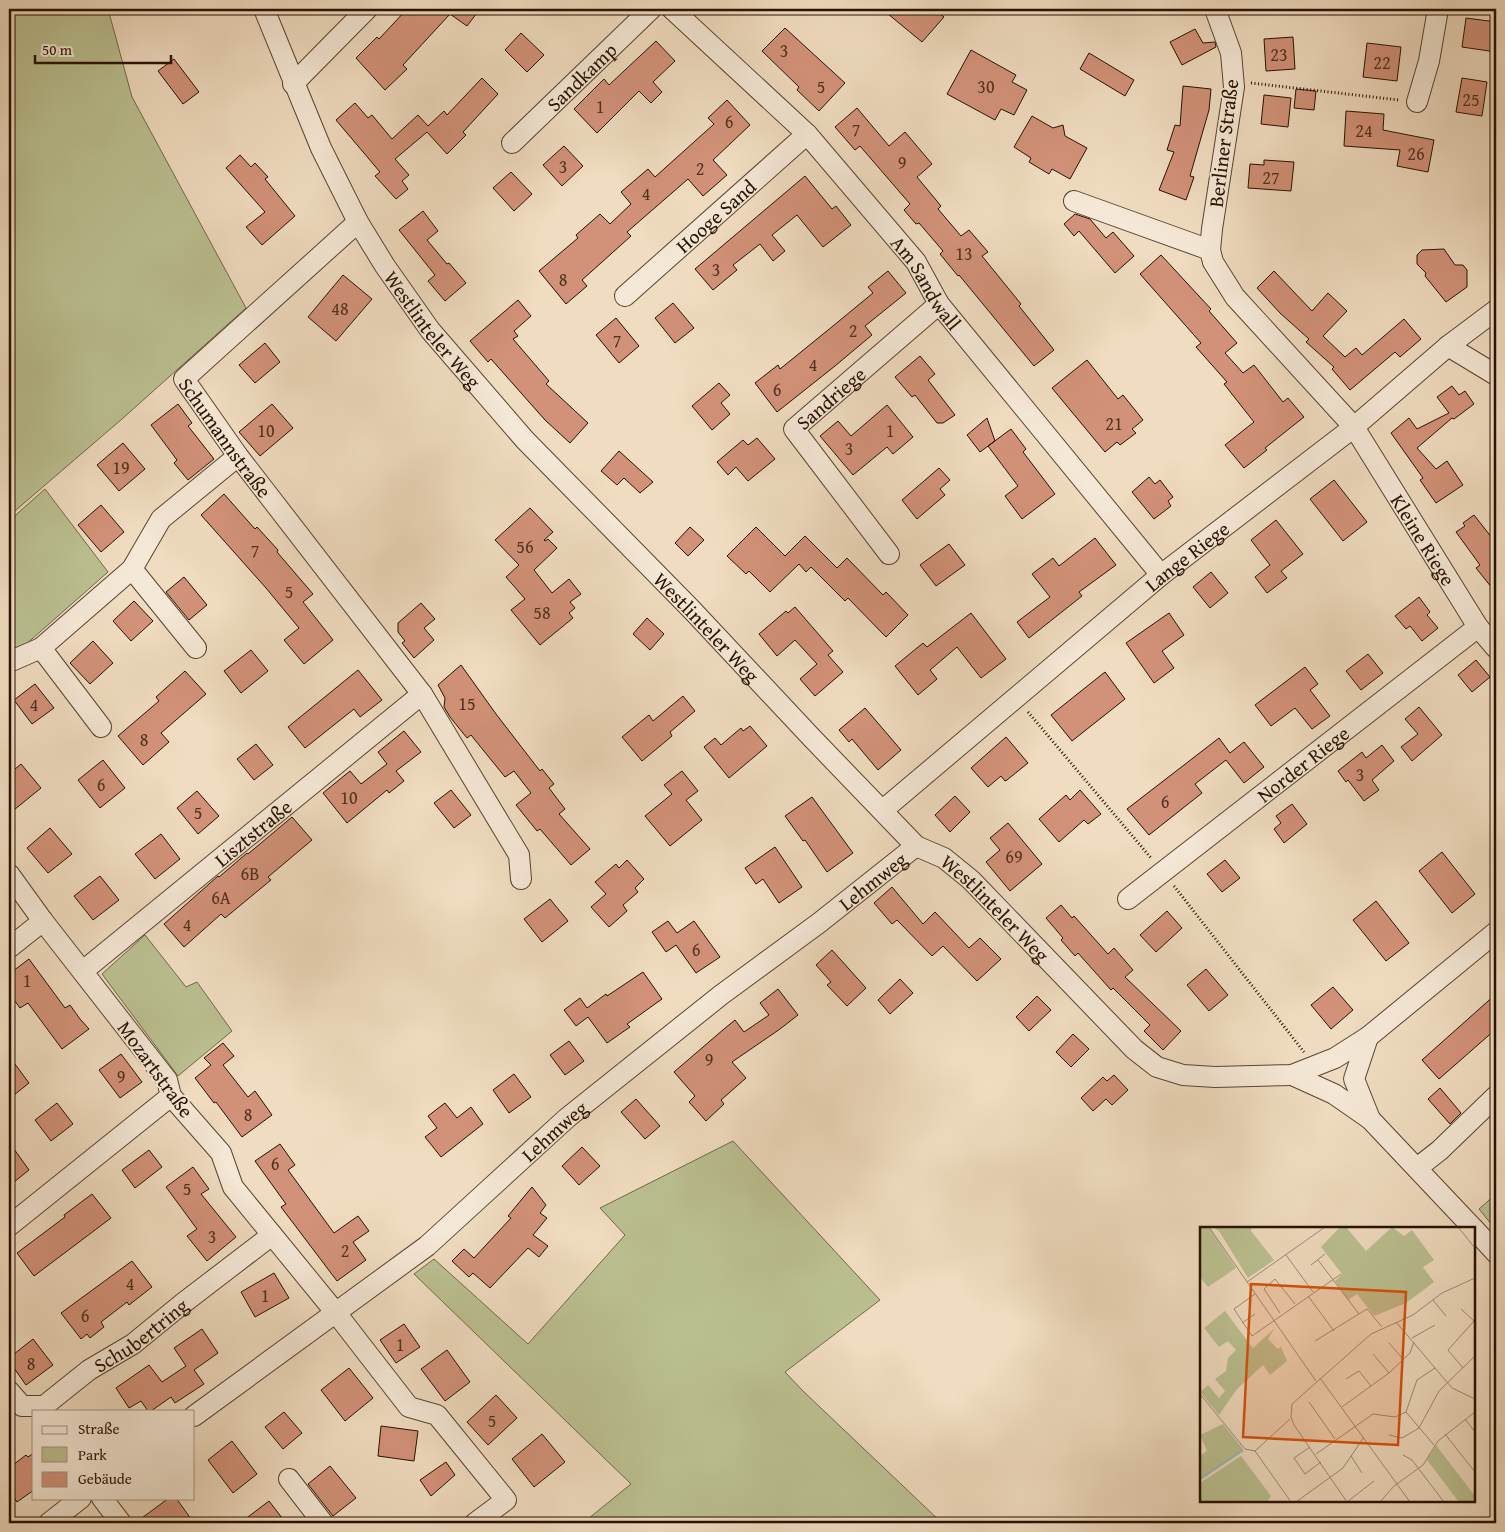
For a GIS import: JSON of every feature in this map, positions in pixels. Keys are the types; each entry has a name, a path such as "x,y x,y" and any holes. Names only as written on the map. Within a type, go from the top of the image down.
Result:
{"street":[{"name":"Westlinteler Weg","path":"264,9 293,84 321,148 358,222 430,330 525,440 692,610 812,738 884,810 916,846 944,858 971,880 1134,1049 1157,1067 1182,1075 1215,1078 1292,1075 1335,1058 1368,1037"},
{"path":"293,84 367,9"},
{"name":"Sandkamp","path":"512,143 651,9"},
{"name":"Am Sandwall","path":"672,9 807,134 916,262 939,304 1162,574"},
{"name":"Berliner Straße","path":"1210,250 1234,87 1231,53 1215,9"},
{"path":"1417,102 1429,61 1438,9"},
{"name":"Hooge Sand","path":"625,296 807,134"},
{"path":"1074,201 1210,250 1214,262 1235,297 1354,427"},
{"name":"Schumannstraße","path":"358,222 184,379 238,456 422,694"},
{"name":"Sandriege","path":"889,554 794,429 939,304"},
{"name":"Lange Riege","path":"884,810 1162,574 1354,427 1448,346 1496,310"},
{"path":"1448,346 1496,375"},
{"name":"Kleine Riege","path":"1354,427 1478,627 1496,648"},
{"path":"9,662 41,648 132,569 161,519 238,456"},
{"path":"132,569 196,648"},
{"name":"Norder Riege","path":"1128,899 1478,627"},
{"path":"41,648 101,726"},
{"path":"422,694 519,855 521,879"},
{"name":"Lisztstraße","path":"83,971 422,694"},
{"name":"Lehmweg","path":"195,1415 428,1246 567,1118 721,995 820,923 916,846"},
{"name":"Mozartstraße","path":"9,874 43,921 167,1080 171,1096 222,1154 233,1187 336,1313 409,1407 437,1415 506,1500 475,1523"},
{"path":"9,948 43,921"},
{"path":"1368,1037 1496,932"},
{"name":"Westlinteler Weg","path":"1368,1037 1354,1079 1370,1119"},
{"name":"Westlinteler Weg","path":"1292,1075 1334,1094 1370,1119 1472,1227"},
{"path":"9,1226 171,1096"},
{"path":"1417,1168 1440,1150 1496,1096"},
{"name":"Westlinteler Weg","path":"1475,1230 1496,1253"},
{"name":"Schubertring","path":"9,1390 22,1406 44,1406 90,1370 133,1344 272,1235"},
{"path":"289,1479 323,1523"},
{"path":"49,1523 78,1500"},
{"path":"104,1500 121,1523"}],"path":[{"path":"1234,81 1417,102"}],"green space":[{"path":"9,9 108,9 132,97 246,308 122,419 9,516"},
{"path":"45,489 108,572 24,646 9,652 9,521"},
{"path":"145,935 186,987 197,982 232,1031 178,1076 102,974"},
{"path":"733,1141 880,1300 785,1372 942,1523 583,1523 631,1484 414,1274 434,1259 528,1344 625,1235 600,1208"},
{"path":"1496,1194 1496,1230 1479,1209"}],"building":[{"path":"407,9 480,9 467,26 450,14 403,65 407,69 385,90 356,58 377,37 379,39"},
{"path":"882,9 934,9 944,17 922,42"},
{"path":"1466,18 1496,22 1496,52 1462,47"},
{"path":"785,28 845,83 819,111 797,90 799,87 762,51"},
{"path":"1195,29 1203,43 1215,42 1216,47 1182,65 1170,42"},
{"path":"521,33 544,55 527,72 505,50"},
{"path":"1293,37 1295,69 1266,71 1264,39"},
{"path":"656,41 675,61 653,82 662,92 651,103 639,91 597,133 574,109 604,79 609,85"},
{"path":"1367,43 1401,47 1397,81 1363,77"},
{"path":"971,50 1016,75 1012,82 1027,90 1014,115 1001,109 995,120 947,94"},
{"path":"1089,53 1134,80 1125,96 1080,69"},
{"path":"174,59 199,92 183,104 158,71"},
{"path":"482,78 498,94 463,132 466,135 447,154 427,132 395,159 409,175 402,181 408,189 396,199 375,176 380,172 336,120 355,103 368,118 372,115 392,139 418,115 428,126 444,111 447,115"},
{"path":"1462,78 1487,82 1482,116 1456,112"},
{"path":"1183,86 1211,89 1209,110 1190,176 1194,177 1186,200 1159,190 1174,152 1167,150 1175,125 1180,126"},
{"path":"1296,89 1316,91 1314,110 1294,108"},
{"path":"1264,95 1291,98 1288,127 1261,124"},
{"path":"727,100 750,125 713,160 727,175 703,196 688,179 627,232 631,236 582,280 587,286 566,304 539,271 578,238 576,235 600,214 610,224 631,204 621,192 648,169 655,177 714,124 708,118"},
{"path":"857,108 889,146 905,132 932,164 917,177 941,206 938,209 961,236 969,230 988,252 982,256 1021,304 1019,306 1054,350 1034,366 940,254 943,251 919,223 916,224 904,210 910,204 860,146 855,150 835,127"},
{"path":"1346,111 1384,114 1383,130 1434,140 1428,172 1397,166 1400,150 1344,146"},
{"path":"1032,116 1053,128 1063,125 1065,136 1087,148 1070,179 1052,169 1049,174 1029,162 1031,158 1014,147"},
{"path":"564,146 583,166 562,186 543,165"},
{"path":"240,155 251,167 255,163 268,177 265,179 295,216 262,245 246,227 265,212 226,168"},
{"path":"1264,160 1294,162 1291,191 1248,188 1250,164 1264,165"},
{"path":"511,172 532,194 514,211 493,188"},
{"path":"805,176 832,209 836,206 851,225 823,247 797,215 772,235 785,251 773,261 760,244 733,265 737,270 713,290 695,269"},
{"path":"423,211 438,231 427,240 466,283 445,301 428,281 435,275 399,230"},
{"path":"1075,214 1090,219 1106,238 1113,232 1134,256 1115,273 1079,231 1074,236 1064,224"},
{"path":"1444,249 1455,265 1463,265 1467,270 1467,287 1446,302 1425,276 1426,273 1417,264 1417,255 1422,250"},
{"path":"1161,255 1211,309 1209,311 1237,343 1225,353 1243,373 1254,365 1283,402 1288,398 1304,417 1265,448 1267,450 1244,468 1225,445 1254,422 1224,384 1227,382 1196,347 1201,343 1140,274"},
{"path":"888,271 906,293 865,326 872,335 777,412 755,383 778,365 780,369 873,293 868,287"},
{"path":"1274,271 1312,311 1328,293 1347,311 1323,336 1345,357 1356,348 1362,355 1404,319 1421,339 1400,357 1395,352 1350,390 1332,369 1334,367 1306,342 1309,339 1280,313 1257,288"},
{"path":"343,275 372,299 336,341 308,317"},
{"path":"518,300 531,316 514,331 518,336 513,339 549,381 546,384 588,423 570,443 545,420 491,359 488,362 470,341"},
{"path":"673,303 694,328 675,343 655,318"},
{"path":"616,318 639,346 619,363 596,335"},
{"path":"265,343 280,362 255,383 239,365"},
{"path":"920,356 935,374 928,380 955,415 943,423 937,423 915,395 912,397 895,377"},
{"path":"1087,360 1118,399 1123,395 1143,420 1132,429 1136,433 1120,445 1117,442 1105,452 1052,388"},
{"path":"719,383 730,395 721,403 730,414 712,430 692,406"},
{"path":"1452,386 1459,395 1465,391 1474,404 1454,419 1452,418 1417,448 1436,469 1447,461 1463,485 1436,503 1420,480 1423,478 1391,433 1409,418 1417,429 1449,413 1437,397"},
{"path":"178,404 192,423 188,426 214,459 188,480 174,463 177,460 151,425"},
{"path":"272,404 293,428 260,456 239,432"},
{"path":"887,405 913,437 893,454 887,447 853,475 820,436 838,421 851,436"},
{"path":"987,418 995,441 980,452 967,435"},
{"path":"1011,429 1026,449 1023,452 1055,494 1022,519 1005,496 1018,486 988,446"},
{"path":"757,438 775,459 748,481 736,467 728,475 717,462 743,440 748,445"},
{"path":"123,443 145,469 119,491 97,465"},
{"path":"619,451 653,482 640,493 624,478 617,485 601,471"},
{"path":"939,468 950,480 940,489 945,495 917,519 902,500"},
{"path":"1149,477 1155,484 1160,480 1173,497 1168,501 1171,506 1154,519 1132,492"},
{"path":"1334,480 1367,522 1343,541 1310,499"},
{"path":"224,494 255,529 257,527 278,550 277,552 313,594 303,602 333,640 304,664 284,640 299,628 201,515"},
{"path":"101,505 124,532 101,552 78,525"},
{"path":"530,508 553,532 544,540 548,539 557,548 534,570 552,593 569,579 581,594 570,602 575,608 569,613 573,618 540,645 511,610 525,599 506,577 519,565 495,540"},
{"path":"1474,515 1496,543 1496,593 1476,568 1480,565 1456,532 1465,526 1463,523"},
{"path":"1276,520 1303,554 1281,571 1287,578 1267,593 1255,577 1270,565 1251,540"},
{"path":"690,527 704,540 688,556 675,543"},
{"path":"756,527 785,556 805,536 837,568 847,558 883,595 886,592 908,615 886,637 848,598 845,601 811,567 806,572 799,564 770,592 749,571 746,574 727,556"},
{"path":"1095,538 1116,565 1079,592 1082,596 1029,638 1017,622 1050,597 1032,574 1053,558 1059,566"},
{"path":"949,544 965,565 936,586 920,565"},
{"path":"1211,572 1228,593 1210,608 1193,587"},
{"path":"184,577 207,605 189,620 166,592"},
{"path":"1419,597 1430,612 1427,615 1438,628 1422,641 1410,626 1406,629 1395,616"},
{"path":"134,601 153,621 131,641 113,621"},
{"path":"421,603 435,619 424,628 434,640 414,658 402,643 405,641 398,632 398,623"},
{"path":"795,607 833,651 828,655 843,672 815,696 800,679 817,664 795,640 777,656 759,634 786,611 788,613"},
{"path":"971,613 1006,659 981,678 957,647 930,670 937,679 918,695 895,666 923,643 927,647"},
{"path":"1169,613 1184,635 1162,651 1174,668 1154,683 1126,643"},
{"path":"647,618 664,634 650,650 633,634"},
{"path":"93,641 113,663 90,684 70,663"},
{"path":"251,650 268,671 241,693 224,671"},
{"path":"1368,654 1383,673 1361,690 1346,671"},
{"path":"1476,660 1490,677 1472,692 1458,675"},
{"path":"461,665 540,771 542,769 554,784 549,788 565,809 559,814 590,849 571,865 540,829 537,831 516,805 531,793 514,771 505,777 471,735 467,738 444,707 445,698 438,685"},
{"path":"1305,667 1318,684 1310,690 1330,716 1312,729 1295,708 1271,726 1255,705"},
{"path":"358,670 382,700 360,717 354,709 305,748 288,727"},
{"path":"185,671 206,694 161,733 169,742 143,765 118,736 159,701 156,697"},
{"path":"1105,672 1125,699 1072,741 1051,715"},
{"path":"35,684 54,708 32,724 14,700"},
{"path":"683,696 695,711 670,732 672,736 642,761 622,737 649,715 653,721"},
{"path":"1419,707 1442,735 1412,761 1401,747 1418,734 1405,719"},
{"path":"865,708 901,750 878,770 852,739 849,742 839,730"},
{"path":"750,726 767,746 729,778 704,747 715,738 721,745 741,728 743,731"},
{"path":"404,731 421,752 396,771 404,781 389,793 387,790 347,823 323,793 350,771 361,784 387,764 378,752"},
{"path":"1006,737 1028,763 1007,780 1005,781 1001,776 988,787 971,768"},
{"path":"1219,738 1230,753 1244,742 1264,767 1244,783 1226,760 1195,784 1202,793 1149,835 1127,809"},
{"path":"256,744 273,765 254,780 237,759"},
{"path":"1382,745 1394,761 1372,780 1379,790 1364,801 1348,780 1346,782 1338,771 1362,752 1366,758"},
{"path":"103,760 125,788 100,808 78,780"},
{"path":"21,764 41,788 9,814 9,774"},
{"path":"682,771 698,791 686,800 702,820 670,846 645,816 672,794 664,785"},
{"path":"451,790 471,815 454,828 434,803"},
{"path":"1080,790 1101,814 1088,824 1084,820 1059,842 1039,819 1066,795 1070,800"},
{"path":"197,791 219,816 198,834 177,808"},
{"path":"955,796 970,812 950,832 935,815"},
{"path":"812,797 853,853 827,872 805,840 803,841 785,816"},
{"path":"1292,804 1307,824 1284,843 1274,829 1281,823 1276,816"},
{"path":"292,817 312,840 268,877 271,880 225,918 221,914 184,947 164,924 218,876 248,854"},
{"path":"1008,823 1042,864 1010,891 986,862 1000,850 990,838"},
{"path":"50,828 72,854 48,873 27,848"},
{"path":"161,834 180,859 155,879 135,854"},
{"path":"775,847 802,887 779,903 763,879 756,884 745,868"},
{"path":"1442,852 1475,894 1452,913 1419,871"},
{"path":"627,860 644,879 635,888 638,892 623,905 627,911 609,927 591,907 606,894 595,882 616,864 619,868"},
{"path":"1225,860 1240,878 1222,892 1207,874"},
{"path":"100,876 119,900 93,920 74,896"},
{"path":"892,887 923,924 935,912 969,948 980,938 1001,959 977,981 943,946 932,956 897,920 892,924 874,903"},
{"path":"550,899 568,921 542,942 524,919"},
{"path":"1376,901 1409,943 1386,961 1353,920"},
{"path":"1061,905 1072,918 1074,916 1108,954 1114,948 1133,970 1125,977 1181,1031 1163,1050 1144,1031 1150,1025 1113,988 1111,990 1078,953 1075,956 1061,940 1063,938 1046,918"},
{"path":"1167,911 1182,928 1156,952 1140,935"},
{"path":"668,921 677,933 694,921 720,957 696,973 676,945 666,952 652,932"},
{"path":"832,950 866,988 847,1006 827,985 831,982 816,965"},
{"path":"29,959 65,1008 70,1005 89,1029 62,1049 28,1003 20,1008 9,993 9,974"},
{"path":"1206,969 1228,995 1209,1011 1187,985"},
{"path":"643,972 662,999 627,1024 630,1027 607,1043 588,1017 576,1026 564,1010 580,998 587,1008 606,994 607,996"},
{"path":"900,979 913,993 890,1014 878,1000"},
{"path":"1333,987 1353,1010 1331,1029 1311,1005"},
{"path":"778,989 798,1015 732,1062 746,1078 721,1100 724,1104 706,1121 689,1102 695,1096 674,1072 735,1020 744,1032 769,1015 760,1003"},
{"path":"1496,994 1496,1029 1439,1079 1422,1060"},
{"path":"1037,996 1051,1010 1029,1031 1016,1017"},
{"path":"1073,1034 1089,1049 1071,1067 1056,1052"},
{"path":"569,1041 584,1061 565,1075 550,1055"},
{"path":"223,1043 234,1056 223,1065 248,1097 255,1091 272,1115 242,1137 195,1078 211,1065 204,1058"},
{"path":"121,1054 142,1082 120,1098 99,1070"},
{"path":"9,1056 29,1083 9,1099"},
{"path":"514,1074 531,1097 509,1113 493,1090"},
{"path":"1114,1075 1128,1090 1112,1105 1106,1099 1093,1111 1081,1098 1103,1077 1107,1081"},
{"path":"1440,1088 1461,1113 1450,1124 1428,1099"},
{"path":"636,1099 660,1126 645,1139 621,1112"},
{"path":"57,1103 73,1124 51,1141 35,1120"},
{"path":"445,1103 457,1118 471,1107 483,1124 441,1157 425,1137 437,1128 428,1116"},
{"path":"9,1142 29,1170 9,1186"},
{"path":"280,1144 295,1165 288,1170 334,1233 358,1216 369,1231 353,1242 366,1260 337,1281 281,1207 286,1204 255,1161"},
{"path":"582,1147 600,1166 579,1185 562,1166"},
{"path":"149,1150 162,1167 135,1188 122,1170"},
{"path":"193,1167 209,1189 201,1194 236,1237 207,1261 187,1236 197,1229 166,1187"},
{"path":"532,1187 546,1205 540,1213 547,1218 533,1235 548,1246 539,1257 528,1248 490,1288 473,1273 469,1277 452,1261 464,1249 474,1258 511,1218 508,1216"},
{"path":"92,1194 111,1218 34,1276 17,1253"},
{"path":"132,1261 152,1287 129,1305 127,1302 101,1322 104,1327 90,1338 87,1334 81,1339 61,1313"},
{"path":"274,1273 289,1298 255,1317 241,1292"},
{"path":"404,1324 420,1347 396,1363 380,1340"},
{"path":"202,1329 218,1353 194,1370 204,1384 175,1403 171,1397 152,1410 147,1410 141,1401 129,1408 116,1388 149,1365 162,1382 186,1366 174,1348"},
{"path":"33,1339 53,1365 26,1385 9,1361 9,1358"},
{"path":"447,1350 470,1382 445,1401 421,1369"},
{"path":"349,1368 373,1398 345,1421 321,1390"},
{"path":"496,1395 517,1418 488,1445 467,1422"},
{"path":"284,1412 302,1433 283,1449 265,1427"},
{"path":"381,1426 418,1431 414,1461 378,1456"},
{"path":"542,1434 565,1462 534,1487 512,1459"},
{"path":"232,1441 257,1474 233,1493 208,1460"},
{"path":"32,1454 32,1491 17,1502 9,1490 9,1468 26,1455 28,1457"},
{"path":"446,1462 455,1475 431,1496 420,1480"},
{"path":"330,1466 356,1498 333,1516 308,1484"},
{"path":"166,1500 177,1500 194,1523 135,1523"},
{"path":"269,1501 286,1523 240,1523"}]}
